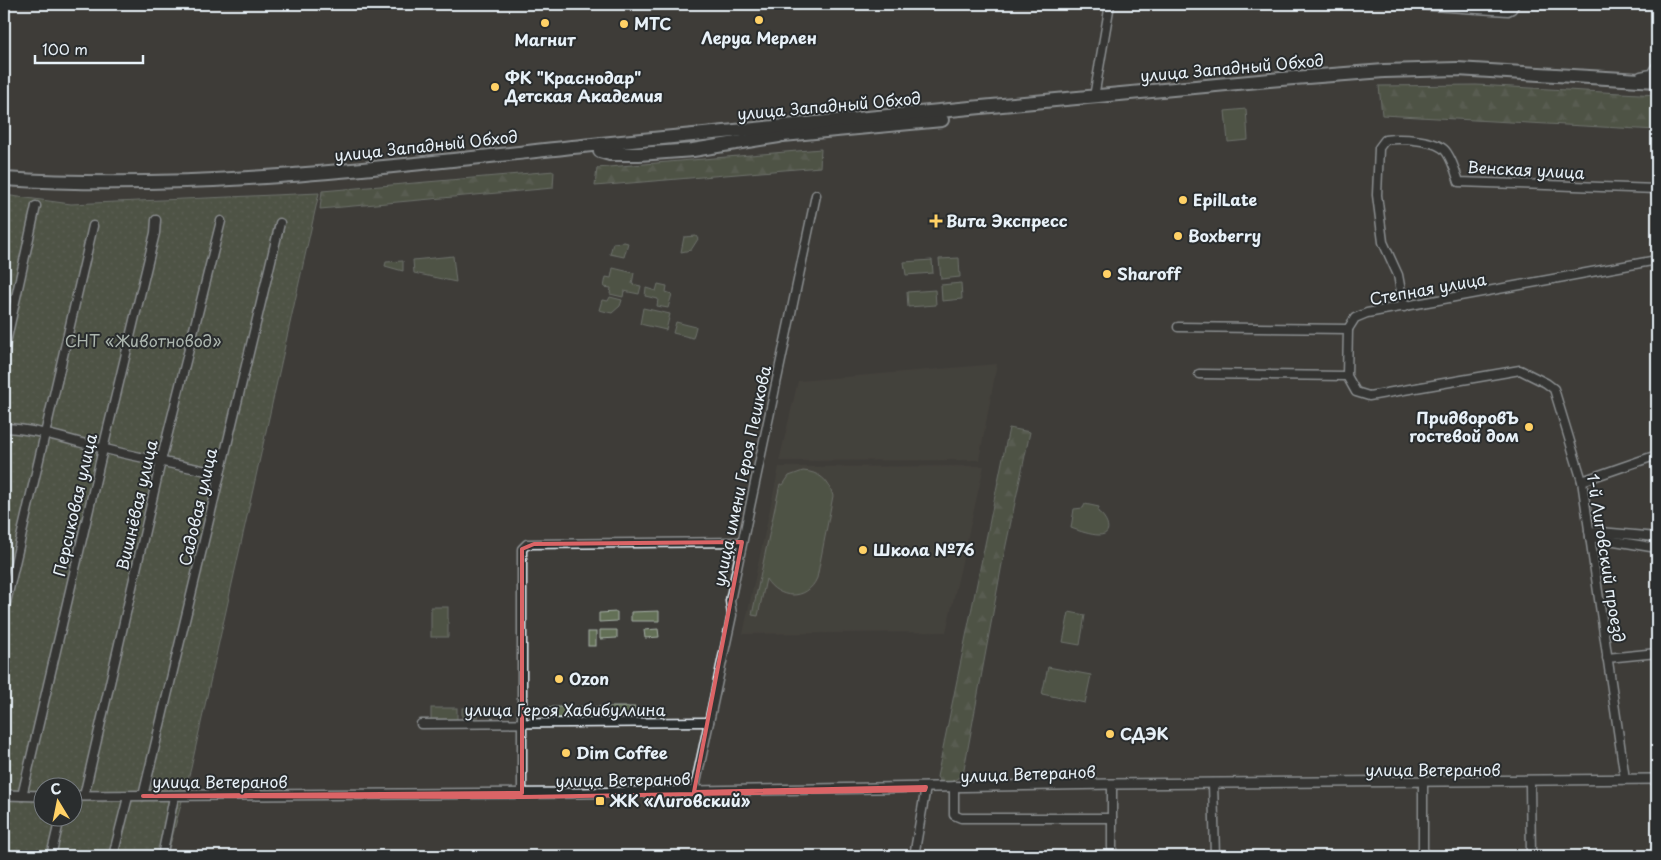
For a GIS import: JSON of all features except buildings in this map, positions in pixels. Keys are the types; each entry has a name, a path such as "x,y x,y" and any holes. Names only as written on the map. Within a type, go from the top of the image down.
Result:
{"highway":[{"name":"улица Западный Обход","path":"4,179 132,183 242,178 410,164 1281,79 1423,70 1520,72 1657,81"},
{"name":"улица Западный Обход","path":"4,186 133,188 372,173 867,128 1246,87 1487,76 1657,90"}],"street":[{"path":"1094,97 1110,4"},
{"path":"1402,4 1508,11 1515,4"},
{"path":"1423,70 1465,67 1518,68 1638,76 1651,74 1657,65"},
{"name":"Венская улица","path":"1404,307 1398,275 1383,242 1377,195 1379,148 1385,140 1399,138 1436,144 1447,151 1460,182 1657,189"},
{"name":"улица имени Героя Пешкова","path":"694,792 732,615 730,601 742,542 816,196"},
{"path":"4,352 36,206"},
{"name":"Персиковая улица","path":"22,796 155,233 156,220"},
{"name":"Вишнёвая улица","path":"84,796 162,461 221,221"},
{"name":"Садовая улица","path":"144,796 280,223"},
{"path":"4,611 93,226"},
{"name":"Степная улица","path":"1348,329 1355,318 1367,313 1657,260"},
{"path":"1178,327 1348,329 1347,376 1199,374"},
{"name":"1-й Лиговский проезд","path":"1347,376 1356,392 1369,396 1520,370 1554,389 1582,481 1625,779"},
{"path":"4,428 19,428 103,449 220,474"},
{"path":"1582,481 1657,455"},
{"path":"1590,534 1657,537"},
{"path":"1590,534 1657,548"},
{"path":"522,793 523,546 534,544 742,542"},
{"path":"1607,658 1657,653"},
{"name":"улица Героя Хабибуллина","path":"421,724 709,722"},
{"name":"улица Ветеранов","path":"1212,785 1657,779"},
{"path":"1423,784 1424,856"},
{"name":"улица Ветеранов","path":"144,796 694,792 1112,785 1657,784"},
{"path":"1112,785 1112,856"},
{"path":"1212,785 1214,856"},
{"path":"1530,785 1531,856"},
{"path":"914,856 925,788"},
{"name":"улица Ветеранов","path":"144,796 523,797 925,788"},
{"path":"954,789 954,815 961,818 1112,818"},
{"path":"4,798 32,796"},
{"path":"84,796 144,796"},
{"path":"113,856 128,797"},
{"path":"162,856 174,797"},
{"path":"50,856 57,828"}],"highlighted area":[{"path":"742,542 694,792 926,787 925,790 523,797 143,796 522,793 522,549 534,544"}],"shaded area":[{"path":"997,364 979,460 779,461 798,381"},
{"name":"Школа №76","path":"984,466 946,632 743,634 779,467"}],"green space":[{"path":"1476,85 1657,95 1657,130 1382,115 1379,86"},
{"path":"1246,109 1248,140 1228,142 1225,111"},
{"path":"821,149 820,167 595,186 597,168"},
{"path":"554,171 553,188 320,209 322,191"},
{"name":"СНТ «Животновод»","path":"319,193 191,768 167,856 4,856 4,445 11,420 4,417 4,195 71,204"},
{"path":"696,236 698,239 691,250 681,252 684,237"},
{"path":"613,243 628,243 624,257 610,254"},
{"path":"453,256 456,282 414,273 413,260"},
{"path":"959,258 960,277 941,279 939,259"},
{"path":"932,260 933,273 906,275 904,262"},
{"path":"403,261 403,271 385,266 386,262"},
{"path":"613,268 634,273 632,284 641,286 639,294 624,291 623,297 610,294 611,288 604,287 606,277 611,278"},
{"path":"961,283 962,299 942,301 941,285"},
{"path":"658,284 667,286 666,292 672,294 668,308 657,306 658,299 645,296 646,288 656,291"},
{"path":"935,290 936,305 908,307 907,292"},
{"path":"610,297 622,300 620,306 612,313 599,310 602,300 608,301"},
{"path":"643,308 670,314 666,330 640,324"},
{"path":"676,322 696,327 693,338 673,333"},
{"path":"1009,428 1030,432 1002,564 963,775 944,786 937,777"},
{"path":"803,471 814,473 826,481 833,496 817,578 806,591 792,595 778,591 766,579 758,616 752,615 780,484 783,485 789,476"},
{"path":"1085,504 1099,507 1098,512 1106,521 1107,532 1099,535 1071,528 1074,509 1083,508"},
{"path":"431,607 448,607 448,637 431,637"},
{"path":"659,611 659,621 631,621 631,612"},
{"path":"617,612 617,621 599,622 599,613"},
{"path":"1069,612 1085,615 1080,645 1063,642"},
{"path":"658,629 659,637 645,638 644,630"},
{"path":"600,630 617,630 617,638 600,639"},
{"path":"588,632 596,632 596,646 588,646"},
{"path":"1048,667 1091,675 1085,703 1042,694"},
{"path":"547,707 635,707 635,717 547,718"},
{"path":"431,708 457,708 457,720 431,720"},
{"path":"462,708 478,708 478,717 462,717"}],"place":[{"name":"Леруа Мерлен","path":"759,20"},
{"name":"Магнит","path":"545,23"},
{"name":"МТС","path":"624,24"},
{"name":"ФК \"Краснодар\" Детская Академия","path":"495,87"},
{"name":"EpilLate","path":"1183,200"},
{"name":"Вита Экспресс","path":"936,221"},
{"name":"Boxberry","path":"1178,236"},
{"name":"Sharoff","path":"1107,274"},
{"name":"ПридворовЪ гостевой дом","path":"1529,427"},
{"name":"Школа №76","path":"863,550"},
{"name":"Ozon","path":"559,679"},
{"name":"СДЭК","path":"1110,734"},
{"name":"Dim Coffee","path":"566,753"},
{"name":"ЖК «Лиговский»","path":"600,801"}]}
